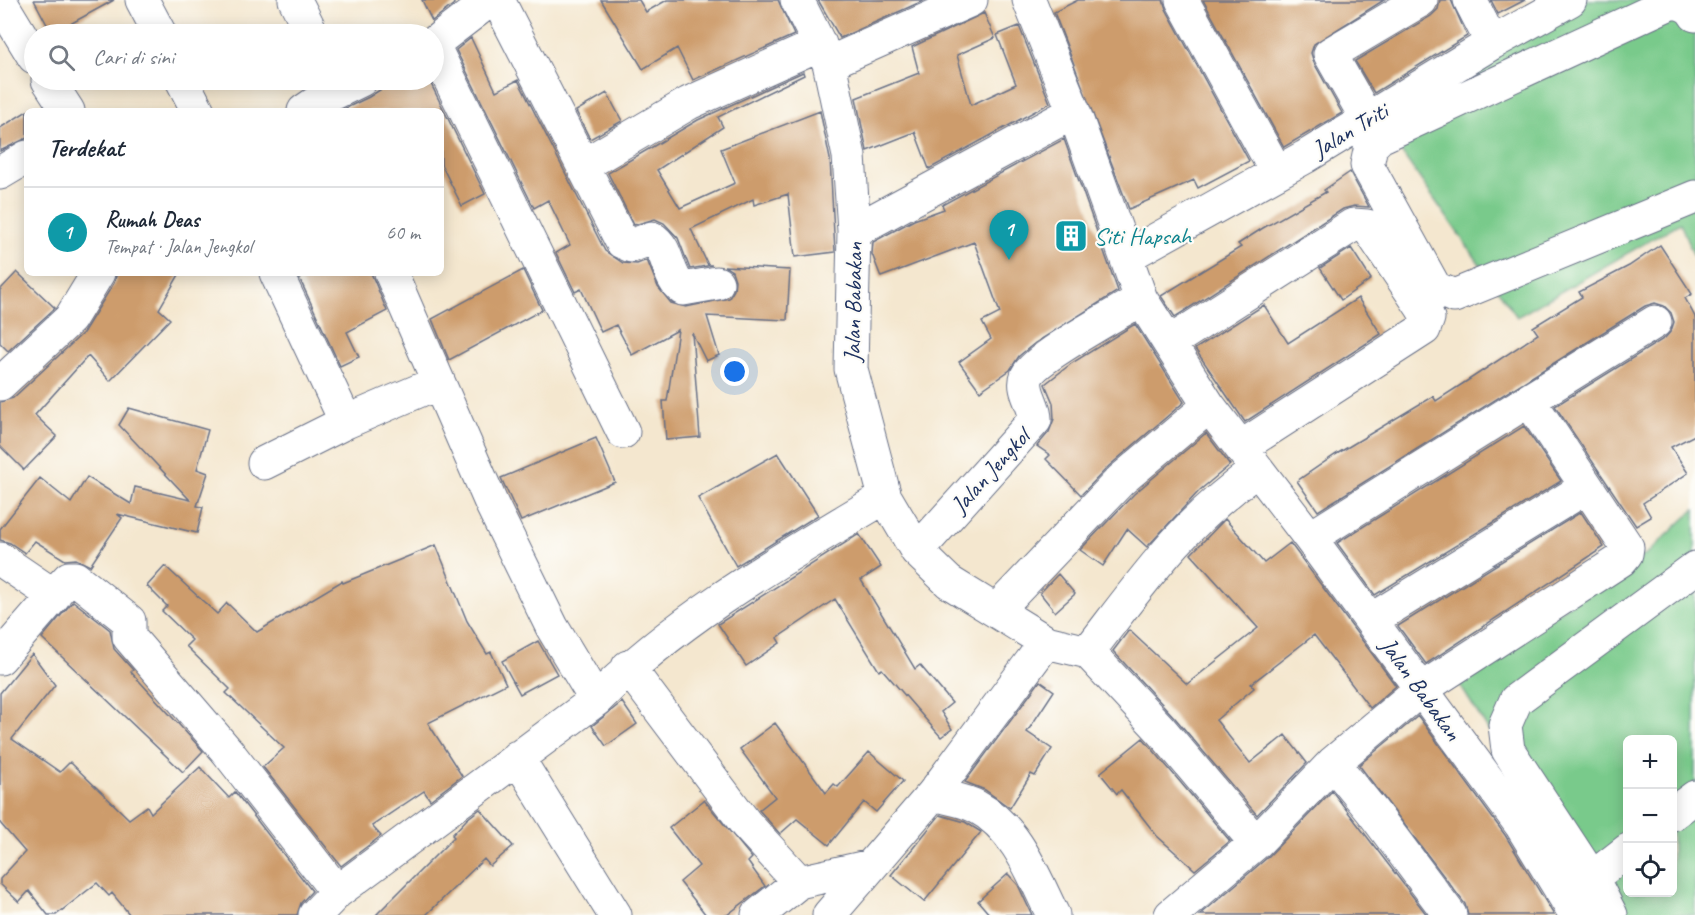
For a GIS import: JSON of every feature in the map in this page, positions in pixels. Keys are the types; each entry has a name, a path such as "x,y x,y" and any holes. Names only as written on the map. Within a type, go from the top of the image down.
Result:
{"street":[{"path":"142,0 155,24"},
{"path":"296,0 307,24"},
{"path":"444,37 490,0"},
{"path":"498,0 622,242 631,246 651,238 659,243 676,284 683,290 717,283"},
{"name":"Jalan Babakan","path":"797,0 825,54 849,156 854,231 851,369 885,497 917,551 949,582 1046,642 1088,652"},
{"path":"584,165 689,103 970,0"},
{"name":"Jalan Babakan","path":"1029,0 1074,112 1141,299 1209,406 1310,537 1521,825 1576,915"},
{"path":"1367,119 1330,54 1421,0"},
{"path":"1470,0 1492,44"},
{"name":"Jalan Triti","path":"1127,256 1276,171 1305,157 1492,44 1570,0"},
{"path":"0,1 24,41"},
{"path":"1185,2 1276,171"},
{"path":"1695,15 1678,3 1671,3 1638,18 1380,137 1371,146 1367,165 1435,288 1454,296 1695,197"},
{"path":"444,65 623,432"},
{"path":"54,90 66,108"},
{"path":"187,90 196,108"},
{"path":"854,231 1074,112"},
{"path":"0,173 24,159"},
{"path":"1169,343 1353,225 1367,226 1428,318 1424,329 1249,459 1225,493 1188,526 1142,580 1088,652 1161,730 1256,843"},
{"path":"0,384 70,319 96,276"},
{"path":"277,276 346,422"},
{"path":"392,276 492,505 552,627 596,700"},
{"name":"Jalan Jengkol","path":"917,551 1035,420 1035,410 1025,387 1027,375 1041,361 1141,299"},
{"path":"1310,537 1655,321"},
{"path":"264,463 346,422 437,383"},
{"path":"1171,915 1256,843 1333,763 1420,690 1626,554 1627,547 1585,488 1529,400"},
{"path":"997,610 1121,480 1209,406"},
{"path":"1371,620 1585,488"},
{"path":"315,915 337,892 596,700 628,667 736,589 885,497"},
{"path":"0,559 54,596"},
{"path":"1611,915 1592,878 1509,750 1505,725 1516,700 1695,568"},
{"path":"0,658 69,578 75,578 129,621 129,637 227,751 337,892"},
{"path":"829,915 933,794 1046,642"},
{"path":"628,667 746,824 799,882"},
{"path":"517,757 615,915"},
{"path":"1333,763 1450,915"},
{"path":"933,794 975,805 994,816 1009,833 1053,915"},
{"path":"1677,810 1695,797"},
{"path":"1592,878 1623,854"},
{"path":"758,915 799,882 871,866"}],"green space":[{"path":"1548,0 1695,0 1695,259 1680,223 1517,317 1373,112"},
{"path":"1695,509 1695,915 1605,915 1456,679 1649,552"}],"building":[{"path":"34,0 114,0 70,24 47,24"},
{"path":"422,0 453,0 454,4 432,21"},
{"path":"601,0 639,0 646,12 667,0 778,0 794,35 693,80 677,48 643,69"},
{"path":"818,0 925,0 840,38"},
{"path":"1078,0 1163,0 1249,161 1198,188 1194,180 1129,209 1054,12"},
{"path":"1203,0 1384,0 1314,44 1311,53 1314,63 1342,113 1284,147"},
{"path":"1440,0 1451,0 1467,36 1374,93 1355,61 1431,16 1438,9"},
{"path":"1491,0 1525,0 1498,14"},
{"path":"984,13 995,38 957,55 971,105 1016,84 997,35 1019,26 1050,103 929,169 915,132 867,151 856,98 919,73 912,47"},
{"path":"471,38 496,91 518,80 605,251 623,263 637,264 647,260 658,287 671,303 686,307 729,298 734,290 735,280 732,271 724,266 790,270 787,320 707,316 719,355 706,361 692,333 700,437 666,440 663,401 667,401 678,330 632,355 616,325 601,332 581,289 575,292 556,253 570,245 548,200 534,208 456,50"},
{"path":"803,72 804,75 718,117 723,127 657,170 680,208 735,183 721,149 820,111 830,159 835,252 795,257 788,194 754,205 753,199 691,229 708,265 712,265 690,269 678,238 664,223 655,219 634,225 608,173 698,120"},
{"path":"380,90 434,90 443,108 346,108"},
{"path":"607,93 622,121 590,139 576,111"},
{"path":"444,111 485,194 462,206 444,170"},
{"path":"24,113 24,139 0,151 0,128"},
{"path":"1064,139 1118,291 1035,343 1019,356 1010,370 980,391 959,362 991,339 982,322 1000,313 974,242 881,277 872,254 873,242 914,220 944,209 942,205"},
{"path":"1350,172 1369,207 1354,206 1343,209 1175,317 1161,296 1241,247 1238,244 1263,228 1326,192 1324,190"},
{"path":"1660,245 1692,294 1685,298 1695,317 1695,435 1671,447 1688,473 1643,503 1651,517 1636,526 1555,406 1665,338 1674,322 1671,313 1664,306 1655,303 1645,306 1318,511 1297,481 1335,455 1433,396 1436,401 1467,381 1538,334 1533,327 1582,297 1579,292 1629,266"},
{"path":"1351,248 1371,279 1341,300 1320,268"},
{"path":"523,270 542,310 449,360 432,319"},
{"path":"17,272 55,308 8,351 0,343 0,290"},
{"path":"116,276 178,276 159,309 170,319 110,381 88,356 35,415 57,436 24,470 0,446 0,402 13,398 83,333"},
{"path":"298,276 372,276 387,311 347,332 359,357 340,366"},
{"path":"1358,298 1381,334 1245,422 1195,349 1264,305 1288,343"},
{"path":"1135,324 1184,402 1109,466 1081,495 1046,459 1050,455 1037,446 1049,432 1054,419 1053,403 1045,384 1072,363"},
{"path":"129,408 208,430 197,469 208,473 197,506 203,507 197,533 117,514 122,518 90,566 76,559 65,560 35,541 25,553 10,543 0,540 0,529 40,478 71,503 87,477 131,504 135,487 190,500 119,425"},
{"path":"1524,426 1561,481 1375,595 1337,543"},
{"path":"1206,433 1230,465 1200,490 1147,547 1127,529 1103,566 1080,550 1134,494"},
{"path":"596,438 615,482 521,521 501,478"},
{"path":"778,453 818,515 736,566 698,498"},
{"path":"1581,512 1604,547 1426,664 1398,626"},
{"path":"1225,519 1264,563 1290,543 1396,686 1370,708 1314,635 1251,684 1254,688 1216,720 1250,763 1285,735 1307,763 1257,815 1175,718 1113,651 1129,630 1187,684 1258,628 1191,554"},
{"path":"859,534 881,567 861,580 915,669 920,665 952,703 941,712 952,729 941,737 882,669 879,671 835,599 777,638 780,643 746,666 718,624"},
{"path":"436,545 467,621 487,654 491,652 506,684 428,723 462,776 430,800 424,791 372,826 381,836 341,866 263,767 284,748 226,693 230,689 186,646 192,640 162,611 167,606 147,586 165,566 217,614 227,603 257,632 342,581 343,583"},
{"path":"1058,574 1075,594 1055,612 1040,593"},
{"path":"73,601 110,630 114,649 133,670 131,672 203,751 183,772 42,638"},
{"path":"538,641 557,674 520,694 502,661"},
{"path":"32,654 55,685 12,739 60,772 70,762 129,819 147,806 151,813 200,767 229,798 235,792 312,891 301,903 297,915 130,915 112,893 109,896 97,883 56,915 48,915 29,891 19,902 0,884 0,879 25,852 0,823 0,693"},
{"path":"1040,681 1054,691 1027,732 1052,749 1035,776 1031,774 1010,808 985,790 965,782"},
{"path":"622,702 637,724 606,746 592,726"},
{"path":"1418,716 1505,835 1554,915 1468,915 1465,904 1359,765"},
{"path":"775,723 826,793 834,784 838,787 869,752 903,781 876,812 864,802 829,845 797,819 780,834 759,810 775,797 740,749"},
{"path":"1143,738 1230,841 1195,870 1157,836 1121,790 1117,794 1100,773"},
{"path":"1332,791 1427,915 1200,915 1268,857"},
{"path":"704,800 752,858 748,862 765,886 727,915 706,915 680,882 699,866 669,828"},
{"path":"480,809 513,846 490,866 484,859 426,915 376,915 454,837 452,835 467,819"},
{"path":"940,815 965,822 981,832 924,902 891,875"},
{"path":"1008,874 1018,885 1032,915 990,915 978,901"}],"place":[{"name":"Siti Hapsah","path":"1071,236"},
{"name":"Rumah Deas","path":"1009,260"}]}
